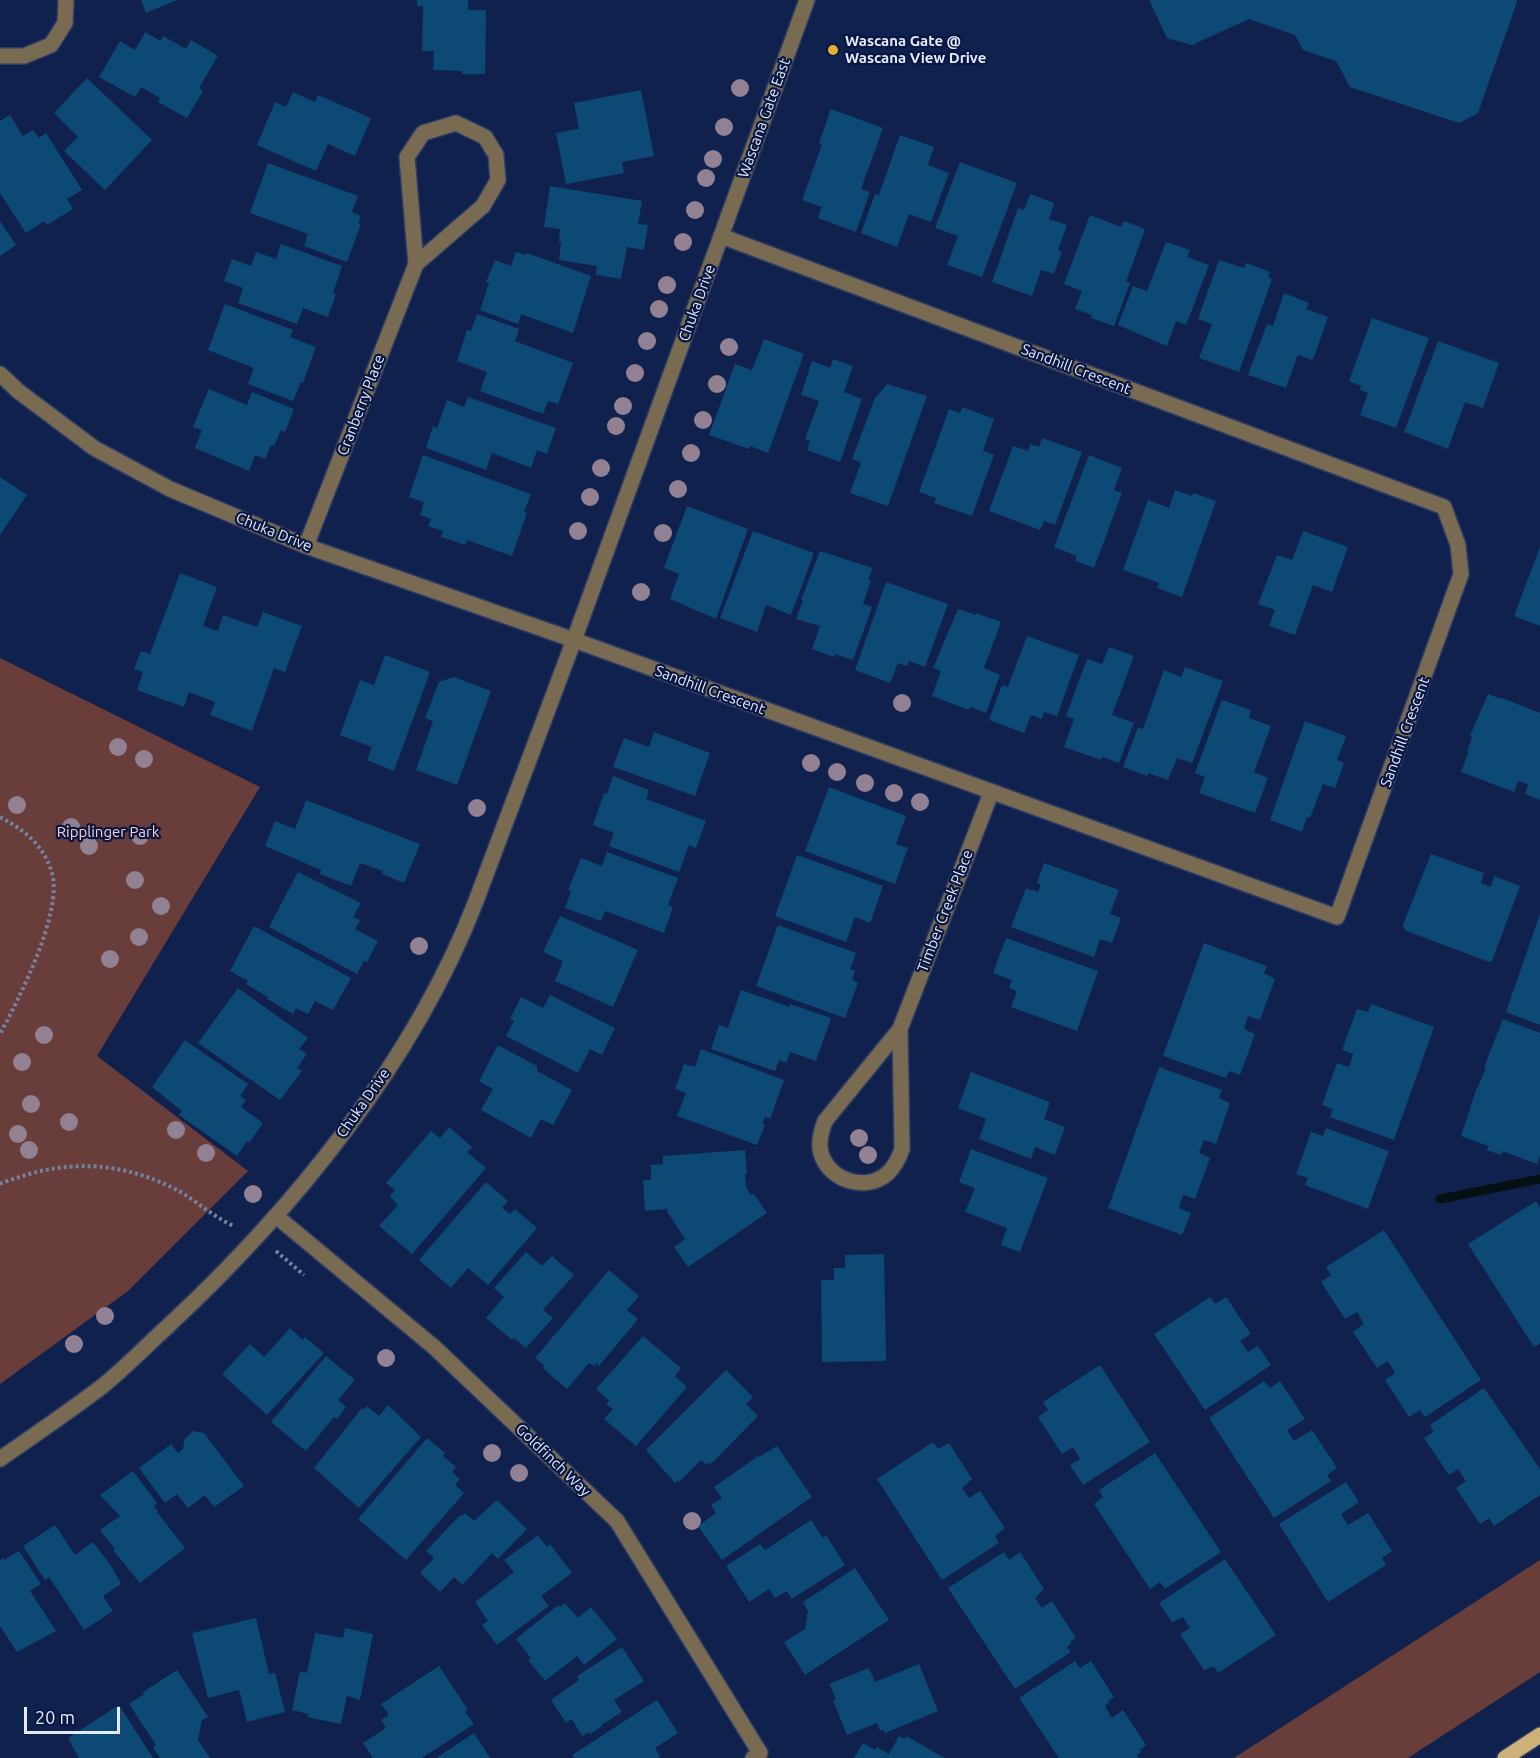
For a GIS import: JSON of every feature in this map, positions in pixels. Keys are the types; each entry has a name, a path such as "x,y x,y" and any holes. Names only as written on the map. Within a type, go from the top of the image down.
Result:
{"main road":[{"path":"1505,1758 1540,1735"}],"street":[{"path":"0,56 24,56 51,45 65,23 66,0"},
{"name":"Wascana Gate East","path":"721,236 807,0"},
{"name":"Cranberry Place","path":"306,546 416,264 407,157 423,133 456,123 485,137 496,154 498,180 483,206 416,264"},
{"name":"Chuka Drive","path":"0,1459 101,1387 205,1291 276,1216 340,1136 418,1021 463,937 721,236"},
{"name":"Sandhill Crescent","path":"574,640 1337,917 1461,574 1458,545 1444,507 721,236"},
{"name":"Chuka Drive","path":"0,374 18,391 94,448 170,489 306,546 574,640"},
{"name":"Timber Creek Place","path":"900,1029 902,1149 897,1162 888,1174 875,1181 861,1183 847,1181 834,1173 825,1162 820,1149 820,1134 825,1120 900,1029 991,793"},
{"name":"Goldfinch Way","path":"276,1216 434,1347 617,1521 760,1754 753,1758"}],"path":[{"path":"0,817 17,826 35,840 52,874 50,912 41,941 30,972 0,1034"},
{"path":"1,1181 50,1168 87,1165 116,1168 142,1175 173,1188 222,1221 258,1235 304,1275"}],"green space":[{"name":"Ripplinger Park","path":"0,658 260,787 97,1056 248,1171 128,1291 0,1384"},
{"path":"1540,1560 1540,1672 1408,1758 1234,1758"}],"building":[{"path":"141,0 177,0 146,13"},
{"path":"417,0 468,0 468,10 486,10 485,74 433,70 434,51 422,51 423,6 417,6"},
{"path":"1149,0 1517,0 1517,2 1478,113 1459,123 1350,87 1336,61 1303,50 1295,35 1249,19 1192,45 1167,38"},
{"path":"145,32 161,41 163,36 186,49 191,40 218,56 199,88 203,91 187,118 158,102 160,98 141,87 135,97 99,77 120,41 135,50"},
{"path":"87,78 152,140 105,190 64,151 78,137 54,113"},
{"path":"641,90 654,156 622,162 624,173 566,184 556,133 579,129 574,103"},
{"path":"293,92 315,102 318,95 371,118 355,156 328,144 316,171 257,145 275,102 286,107"},
{"path":"831,109 883,128 861,189 870,192 856,232 818,218 822,207 802,200 822,145 819,143"},
{"path":"10,115 23,136 33,130 39,138 46,133 82,190 67,199 73,209 47,225 44,221 26,233 0,193 0,121"},
{"path":"900,135 934,147 928,165 949,173 931,222 909,214 897,247 861,233 875,194 879,195"},
{"path":"960,162 1017,183 982,277 947,265 958,236 935,228"},
{"path":"268,163 358,196 352,212 361,216 358,223 361,224 347,262 304,246 308,234 250,213"},
{"path":"550,186 642,201 638,224 648,225 644,250 627,247 621,279 596,275 597,266 559,260 560,229 544,227"},
{"path":"1030,194 1054,203 1049,219 1067,225 1058,250 1062,252 1054,274 1041,270 1032,296 992,282 1018,208 1024,210"},
{"path":"1090,215 1121,227 1124,221 1145,229 1126,282 1130,283 1114,326 1091,318 1092,315 1075,309 1082,291 1064,284"},
{"path":"0,221 16,245 0,256"},
{"path":"1166,242 1190,250 1187,257 1209,265 1186,325 1176,321 1167,346 1118,325 1133,286 1147,291"},
{"path":"281,244 342,266 328,317 303,308 297,324 238,303 243,288 224,281 232,259 251,266 256,252 276,259"},
{"path":"516,252 526,255 527,253 591,276 573,333 521,314 518,324 480,310 489,283 486,282 495,260 511,266"},
{"path":"1219,260 1244,268 1246,263 1270,272 1268,277 1272,279 1239,372 1199,358 1212,324 1198,319"},
{"path":"1284,293 1309,303 1306,309 1328,317 1314,357 1312,360 1299,355 1297,357 1286,388 1248,375 1267,324 1273,326"},
{"path":"225,304 293,330 290,337 316,347 303,383 301,382 293,401 248,384 254,368 208,350"},
{"path":"477,314 519,329 515,341 573,363 558,404 548,401 543,414 480,391 487,372 457,361 467,330 471,331"},
{"path":"1372,318 1429,338 1396,428 1360,415 1368,393 1360,390 1361,386 1349,381"},
{"path":"764,339 804,354 768,453 709,435 735,364 752,370"},
{"path":"1438,341 1499,363 1483,408 1465,402 1448,449 1404,432"},
{"path":"833,359 853,366 844,392 862,399 840,462 807,450 810,441 805,439 819,401 801,395 812,361 830,368"},
{"path":"887,384 927,396 888,506 850,493 861,463 852,459 875,398"},
{"path":"209,389 247,405 252,392 294,409 285,432 281,430 265,459 255,455 249,471 195,448 202,430 193,427"},
{"path":"468,397 556,428 547,454 537,450 531,468 492,453 486,470 426,448 433,426 437,428 447,400 464,407"},
{"path":"962,407 994,419 983,451 994,455 972,516 934,503 936,498 919,492 949,409 960,413"},
{"path":"1042,438 1082,452 1055,525 1044,521 1040,530 989,511 1013,446 1028,451 1030,444 1039,447"},
{"path":"423,455 531,494 512,556 467,540 465,545 441,537 443,531 428,526 431,519 420,515 424,502 409,497"},
{"path":"1089,455 1122,468 1114,490 1122,493 1094,568 1075,561 1077,556 1054,547"},
{"path":"0,477 27,495 0,535"},
{"path":"1175,490 1216,501 1182,597 1157,588 1159,583 1123,570 1148,500 1169,508"},
{"path":"687,506 748,529 716,619 670,599 679,574 664,568"},
{"path":"753,531 814,553 791,615 766,605 757,632 720,618"},
{"path":"1303,531 1348,547 1332,592 1313,585 1295,635 1269,626 1275,610 1258,604 1277,555 1292,560"},
{"path":"1540,547 1540,626 1514,616"},
{"path":"820,551 873,568 863,604 872,607 853,660 835,654 834,657 812,649 820,626 796,619"},
{"path":"180,573 217,587 203,626 218,631 223,615 257,627 263,612 302,626 285,672 274,668 252,731 210,715 215,702 189,692 184,707 137,690 143,672 134,669 141,651 150,654"},
{"path":"886,582 948,604 925,667 909,661 907,666 898,663 890,683 855,670"},
{"path":"958,609 1001,622 984,668 1000,675 986,713 971,707 969,710 932,696 941,671 933,668"},
{"path":"1027,636 1079,655 1057,716 1044,712 1042,719 1031,715 1024,733 989,720 1002,685 1008,687"},
{"path":"1109,647 1134,656 1112,715 1134,723 1119,763 1102,757 1101,760 1064,747 1074,719 1066,716 1087,659 1102,664"},
{"path":"385,655 430,672 394,771 367,760 372,747 340,735 360,680 374,685"},
{"path":"1185,667 1223,681 1192,763 1177,758 1168,780 1148,773 1147,776 1123,767 1138,727 1143,729 1164,670 1181,677"},
{"path":"454,677 491,691 457,785 416,770 433,721 425,718 439,682"},
{"path":"1488,694 1540,713 1540,800 1525,794 1528,784 1518,781 1514,792 1461,772 1469,751 1467,751 1472,737 1470,736"},
{"path":"1222,700 1251,710 1249,718 1271,726 1254,772 1268,778 1255,813 1199,793 1205,777 1195,773"},
{"path":"1305,721 1346,736 1337,760 1344,763 1335,788 1323,784 1302,832 1270,820"},
{"path":"654,732 710,753 695,796 613,767 624,738 649,747"},
{"path":"613,776 649,790 646,799 706,821 696,848 689,845 679,872 609,846 614,833 593,825 604,793 607,794"},
{"path":"829,787 906,816 896,844 908,848 895,884 805,851"},
{"path":"306,800 420,844 404,883 382,874 383,871 360,863 351,886 320,874 321,870 265,846 275,821 295,829"},
{"path":"607,852 678,878 668,905 673,907 664,933 605,911 601,921 565,908 571,891 568,890 581,858 602,866"},
{"path":"1431,854 1484,873 1481,883 1491,887 1494,876 1520,886 1492,961 1489,962 1404,930 1405,928 1402,927"},
{"path":"797,855 883,886 870,923 855,917 846,942 775,916"},
{"path":"1044,863 1119,890 1110,914 1121,918 1112,943 1100,939 1094,957 1011,927 1026,888 1038,892 1041,885 1037,883"},
{"path":"298,872 361,903 353,917 360,920 355,929 378,941 367,962 364,961 357,974 269,927"},
{"path":"1540,914 1540,1025 1506,1012"},
{"path":"560,916 638,950 613,1007 555,981 563,961 543,952"},
{"path":"778,925 856,953 850,969 855,971 852,980 858,983 845,1018 756,986"},
{"path":"254,926 351,978 333,1010 315,1001 308,1014 296,1008 293,1014 267,999 268,997 246,984 248,981 230,971"},
{"path":"1006,938 1098,971 1077,1031 1011,1007 1017,991 1009,988 1012,980 993,973"},
{"path":"1204,943 1267,966 1264,973 1275,979 1260,1020 1248,1016 1244,1029 1255,1034 1240,1075 1229,1071 1226,1078 1163,1056"},
{"path":"238,988 308,1038 299,1049 307,1054 297,1068 302,1071 280,1100 198,1043"},
{"path":"741,990 831,1018 816,1061 790,1052 786,1063 779,1060 775,1071 711,1049 719,1025 728,1028"},
{"path":"550,995 615,1028 602,1055 590,1049 578,1073 506,1036 514,1021 510,1019 521,997 543,1008"},
{"path":"1371,1004 1434,1027 1394,1140 1330,1117 1333,1109 1322,1105 1337,1063 1349,1067 1353,1054 1342,1050 1357,1009 1368,1012"},
{"path":"1503,1019 1540,1033 1540,1156 1537,1164 1502,1151 1501,1155 1487,1150 1488,1146 1461,1136"},
{"path":"185,1040 248,1084 240,1096 246,1100 241,1107 263,1123 237,1156 179,1115 182,1111 152,1087"},
{"path":"498,1045 537,1066 537,1071 572,1090 553,1125 541,1119 531,1138 481,1110 493,1089 479,1081"},
{"path":"701,1049 784,1080 770,1119 765,1117 762,1124 765,1125 757,1145 677,1116 686,1093 675,1089 684,1064 695,1067"},
{"path":"1159,1067 1222,1090 1219,1098 1230,1103 1216,1144 1204,1140 1199,1153 1210,1158 1195,1199 1183,1195 1179,1208 1191,1213 1182,1235 1108,1208"},
{"path":"971,1072 1050,1102 1044,1119 1065,1127 1055,1155 1035,1147 1031,1159 979,1139 986,1119 958,1108"},
{"path":"449,1127 472,1147 467,1152 486,1168 412,1254 379,1226 398,1205 390,1197 395,1190 386,1183 431,1131 440,1138"},
{"path":"1326,1128 1389,1151 1368,1209 1305,1185 1308,1178 1296,1174 1311,1132 1323,1136"},
{"path":"971,1149 1048,1178 1020,1252 1001,1245 1007,1228 965,1212 975,1188 959,1182"},
{"path":"745,1150 746,1187 751,1195 754,1194 767,1213 688,1267 674,1247 685,1239 667,1209 645,1211 643,1180 651,1180 651,1165 663,1164 663,1156"},
{"path":"486,1182 508,1201 502,1208 510,1214 515,1209 537,1228 488,1285 468,1268 451,1288 419,1260"},
{"path":"1536,1201 1540,1208 1540,1343 1534,1347 1468,1244"},
{"path":"1384,1230 1481,1380 1425,1417 1420,1410 1409,1417 1385,1380 1395,1373 1388,1361 1377,1368 1353,1332 1364,1324 1357,1312 1345,1319 1321,1282 1331,1275 1326,1267"},
{"path":"526,1252 542,1266 552,1256 574,1275 543,1310 553,1318 526,1348 514,1338 512,1340 486,1318 504,1297 494,1288"},
{"path":"884,1254 886,1361 822,1362 821,1280 834,1280 834,1268 845,1268 845,1255"},
{"path":"609,1270 639,1296 627,1310 638,1319 599,1366 597,1363 594,1366 589,1363 567,1389 535,1358"},
{"path":"1210,1297 1215,1304 1226,1297 1251,1334 1240,1341 1248,1352 1258,1346 1271,1365 1205,1410 1154,1334"},
{"path":"290,1328 303,1340 305,1337 324,1353 267,1415 222,1374 250,1344 264,1357"},
{"path":"643,1336 681,1368 675,1376 687,1387 636,1446 604,1419 613,1409 606,1404 609,1401 596,1389"},
{"path":"326,1356 355,1380 338,1400 346,1407 337,1419 334,1417 306,1451 271,1422"},
{"path":"1100,1365 1150,1442 1083,1485 1070,1465 1080,1459 1073,1447 1062,1454 1038,1417 1048,1410 1043,1402"},
{"path":"726,1370 753,1397 746,1404 758,1416 711,1464 709,1462 706,1465 701,1460 679,1482 675,1483 646,1450"},
{"path":"1264,1381 1270,1388 1280,1381 1305,1419 1287,1430 1294,1441 1312,1430 1337,1468 1327,1475 1331,1481 1274,1518 1209,1418"},
{"path":"1484,1388 1540,1469 1540,1495 1494,1526 1489,1518 1480,1524 1456,1488 1466,1481 1458,1469 1449,1475 1424,1438 1434,1432 1430,1425"},
{"path":"388,1405 421,1437 359,1508 314,1468 362,1408 363,1410 367,1406 379,1416"},
{"path":"193,1431 204,1433 244,1486 214,1507 205,1495 188,1508 177,1494 165,1503 139,1468 171,1444 178,1453 183,1449 185,1438"},
{"path":"427,1438 445,1453 443,1456 456,1467 452,1472 460,1479 455,1485 464,1493 406,1560 358,1519"},
{"path":"933,1442 938,1449 949,1443 972,1479 962,1488 969,1498 980,1491 1005,1528 995,1536 999,1543 942,1580 877,1479"},
{"path":"777,1446 812,1497 722,1560 698,1526 716,1513 711,1505 722,1498 714,1487 758,1456"},
{"path":"1155,1453 1221,1552 1165,1589 1160,1582 1150,1589 1094,1504 1103,1497 1099,1490"},
{"path":"133,1471 157,1503 154,1506 157,1512 185,1548 140,1583 100,1530 120,1516 100,1495"},
{"path":"1346,1482 1359,1502 1341,1514 1348,1525 1368,1513 1392,1551 1382,1558 1386,1565 1328,1602 1279,1524"},
{"path":"497,1500 527,1529 498,1559 492,1553 462,1585 454,1577 440,1592 420,1573 434,1558 426,1551 460,1515 465,1513 474,1521"},
{"path":"811,1520 823,1538 826,1535 845,1565 792,1599 787,1591 775,1598 769,1589 749,1602 726,1566 760,1544 765,1550"},
{"path":"55,1525 75,1555 93,1542 112,1567 121,1584 103,1596 113,1611 84,1630 49,1577 45,1580 23,1546"},
{"path":"538,1535 547,1547 550,1544 572,1573 541,1596 549,1606 497,1645 482,1625 488,1621 475,1602 514,1572 504,1560"},
{"path":"19,1551 41,1584 30,1591 56,1631 17,1652 0,1626 0,1560"},
{"path":"1004,1552 1009,1560 1020,1552 1044,1589 1035,1598 1042,1608 1052,1601 1076,1638 1067,1647 1071,1652 1015,1689 948,1588"},
{"path":"1225,1559 1276,1635 1218,1673 1214,1666 1204,1670 1180,1634 1190,1628 1183,1617 1172,1622 1159,1603"},
{"path":"855,1568 889,1620 805,1675 784,1642 805,1629 808,1611 803,1602"},
{"path":"565,1603 578,1618 591,1607 617,1639 584,1665 577,1656 545,1681 528,1660 531,1658 516,1639 558,1605 560,1607"},
{"path":"256,1618 269,1674 275,1673 285,1712 247,1722 239,1690 208,1698 192,1633"},
{"path":"345,1628 373,1634 360,1700 347,1696 341,1724 307,1717 308,1714 292,1710 300,1671 307,1673 315,1633 343,1638"},
{"path":"622,1647 644,1681 614,1700 622,1712 590,1734 589,1732 582,1736 572,1719 566,1723 551,1700 579,1680 577,1676"},
{"path":"1075,1661 1080,1668 1091,1661 1114,1697 1105,1706 1112,1718 1123,1710 1146,1745 1137,1755 1139,1758 1059,1758 1019,1698"},
{"path":"919,1664 938,1711 885,1733 884,1730 880,1731 877,1723 847,1735 829,1684 869,1668 875,1682"},
{"path":"439,1666 468,1710 465,1712 474,1724 422,1758 373,1758 363,1743 386,1728 381,1720 388,1716 381,1704"},
{"path":"177,1670 208,1717 202,1720 198,1740 210,1758 160,1758 153,1747 156,1745 129,1704"},
{"path":"657,1700 678,1733 655,1748 660,1756 658,1758 574,1758 572,1755"},
{"path":"119,1705 153,1758 79,1758 68,1738"},
{"path":"474,1733 490,1758 436,1758"},
{"path":"899,1736 905,1739 906,1736 945,1758 854,1758 863,1743 889,1754"}],"waterway":[{"path":"1440,1199 1540,1179"}],"place":[{"name":"Wascana Gate @ Wascana View Drive","path":"833,50"}]}
